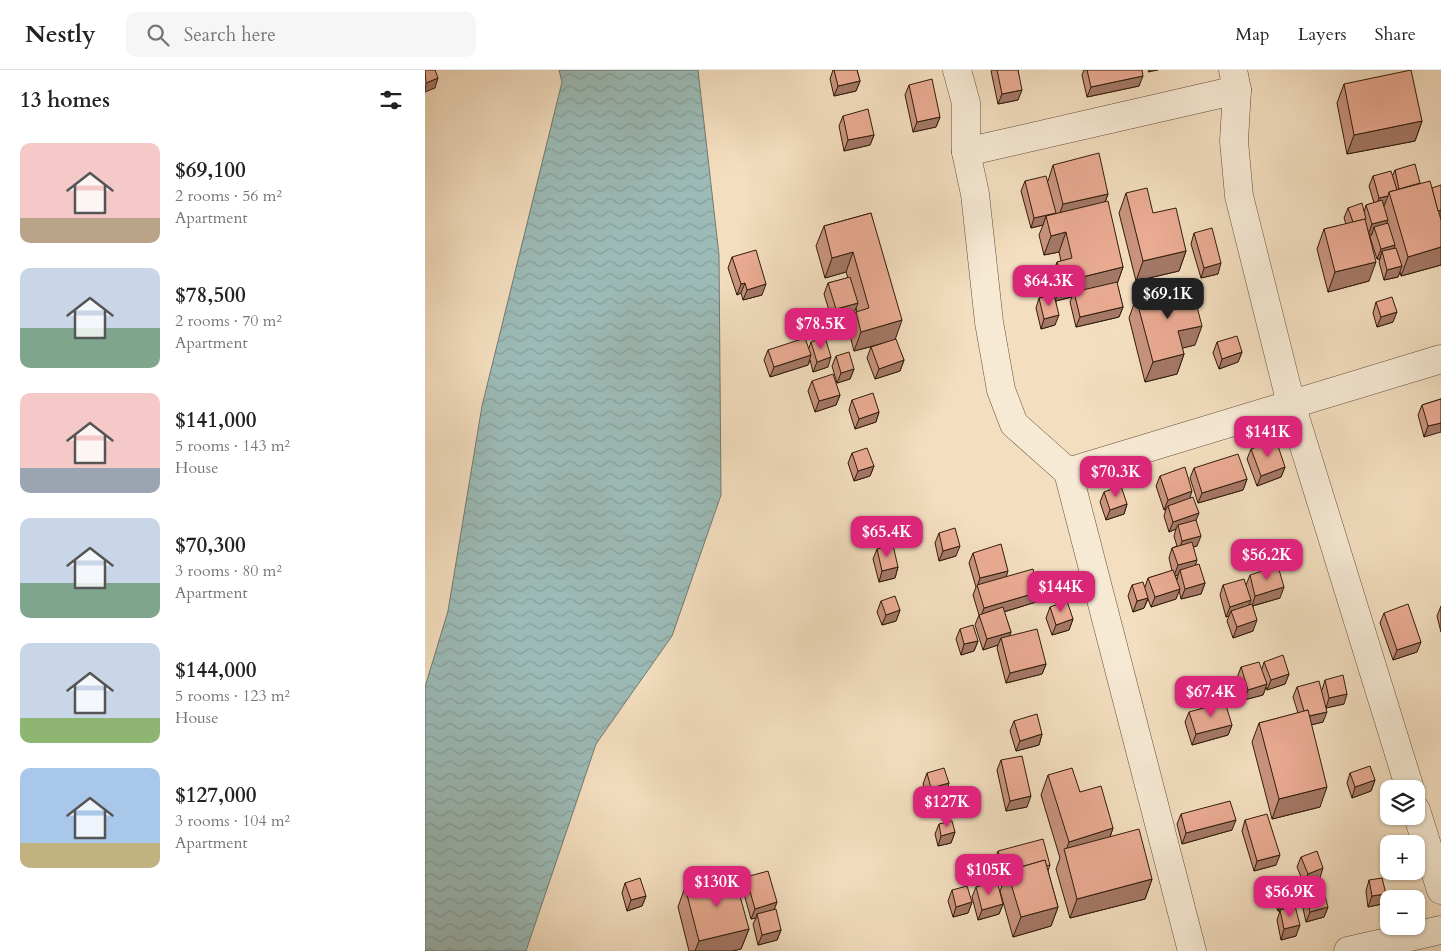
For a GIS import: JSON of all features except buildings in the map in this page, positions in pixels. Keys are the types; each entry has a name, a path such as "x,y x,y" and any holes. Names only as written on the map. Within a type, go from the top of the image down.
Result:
{"street":[{"path":"957,70 966,103 966,152 975,194 989,322 1001,390 1014,424 1068,472 1192,951"},
{"path":"966,152 1235,80 1234,141 1239,196 1291,404 1407,780"},
{"path":"1068,472 1441,359"},
{"path":"1421,825 1441,890"},
{"path":"1348,951 1378,948 1441,930"}],"water":[{"path":"559,70 698,70 719,255 721,495 672,636 596,744 526,951 425,951 425,687 448,611 482,406 562,82"}]}
